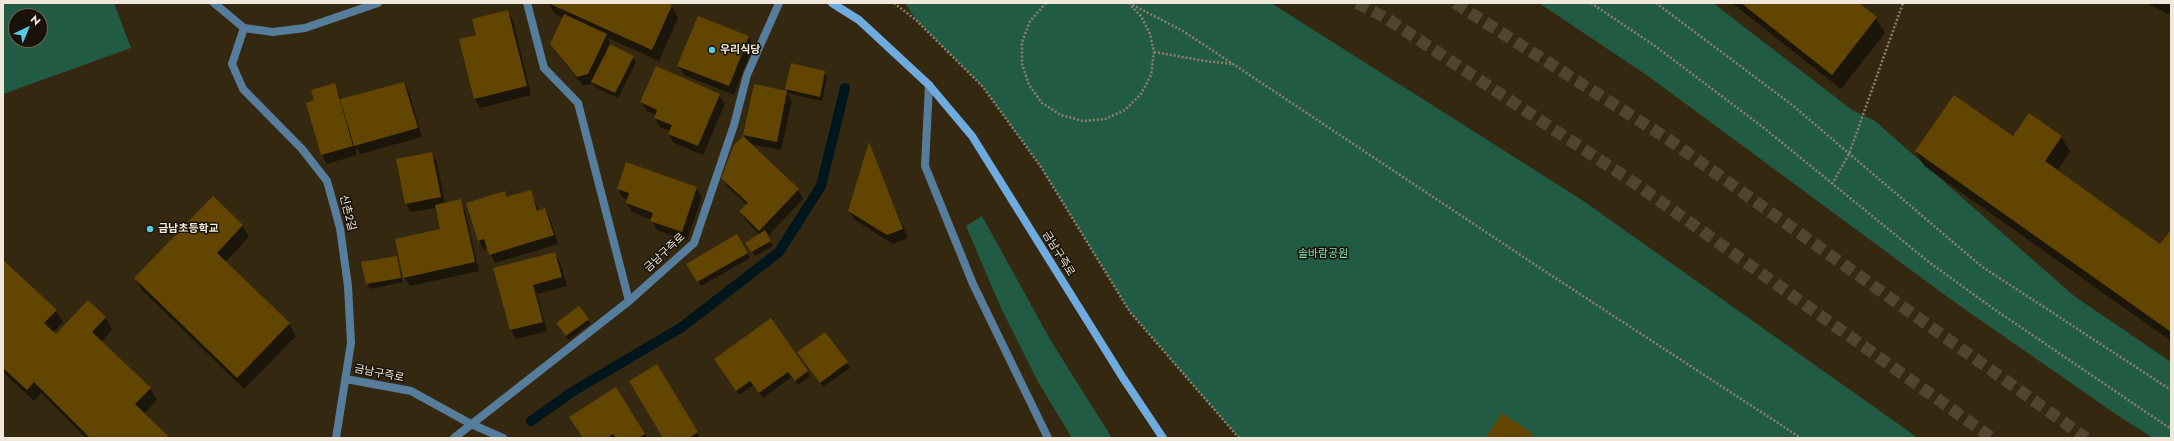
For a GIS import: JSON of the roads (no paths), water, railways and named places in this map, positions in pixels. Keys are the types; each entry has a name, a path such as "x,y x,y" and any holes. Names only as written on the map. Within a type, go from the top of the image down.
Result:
{"main road":[{"name":"금남구즉로","path":"832,3 859,20 929,84 972,136 1123,378 1163,438"}],"street":[{"path":"214,3 244,28 273,32 305,28 378,3"},
{"path":"527,3 544,68 578,103 630,301"},
{"name":"금남구즉로","path":"454,438 630,301 694,244 734,125 747,75 778,3"},
{"name":"신촌2길","path":"244,28 232,64 243,89 302,149 327,181 340,228 348,286 351,343 336,438"},
{"path":"929,84 925,166 973,284 1048,438"},
{"name":"금남구즉로","path":"346,379 411,391 471,424 503,438"}],"waterway":[{"path":"531,421 572,392 682,327 779,252 821,186 845,88"}],"tunnel":[{"path":"1357,3 1386,18 1636,184 1992,438"},
{"path":"1455,3 1668,139 2086,438"}],"place":[{"name":"우리식당","path":"712,50"},
{"name":"금남초등학교","path":"150,229"}],"park label":[{"name":"솔바람공원","path":"1323,254"}]}
